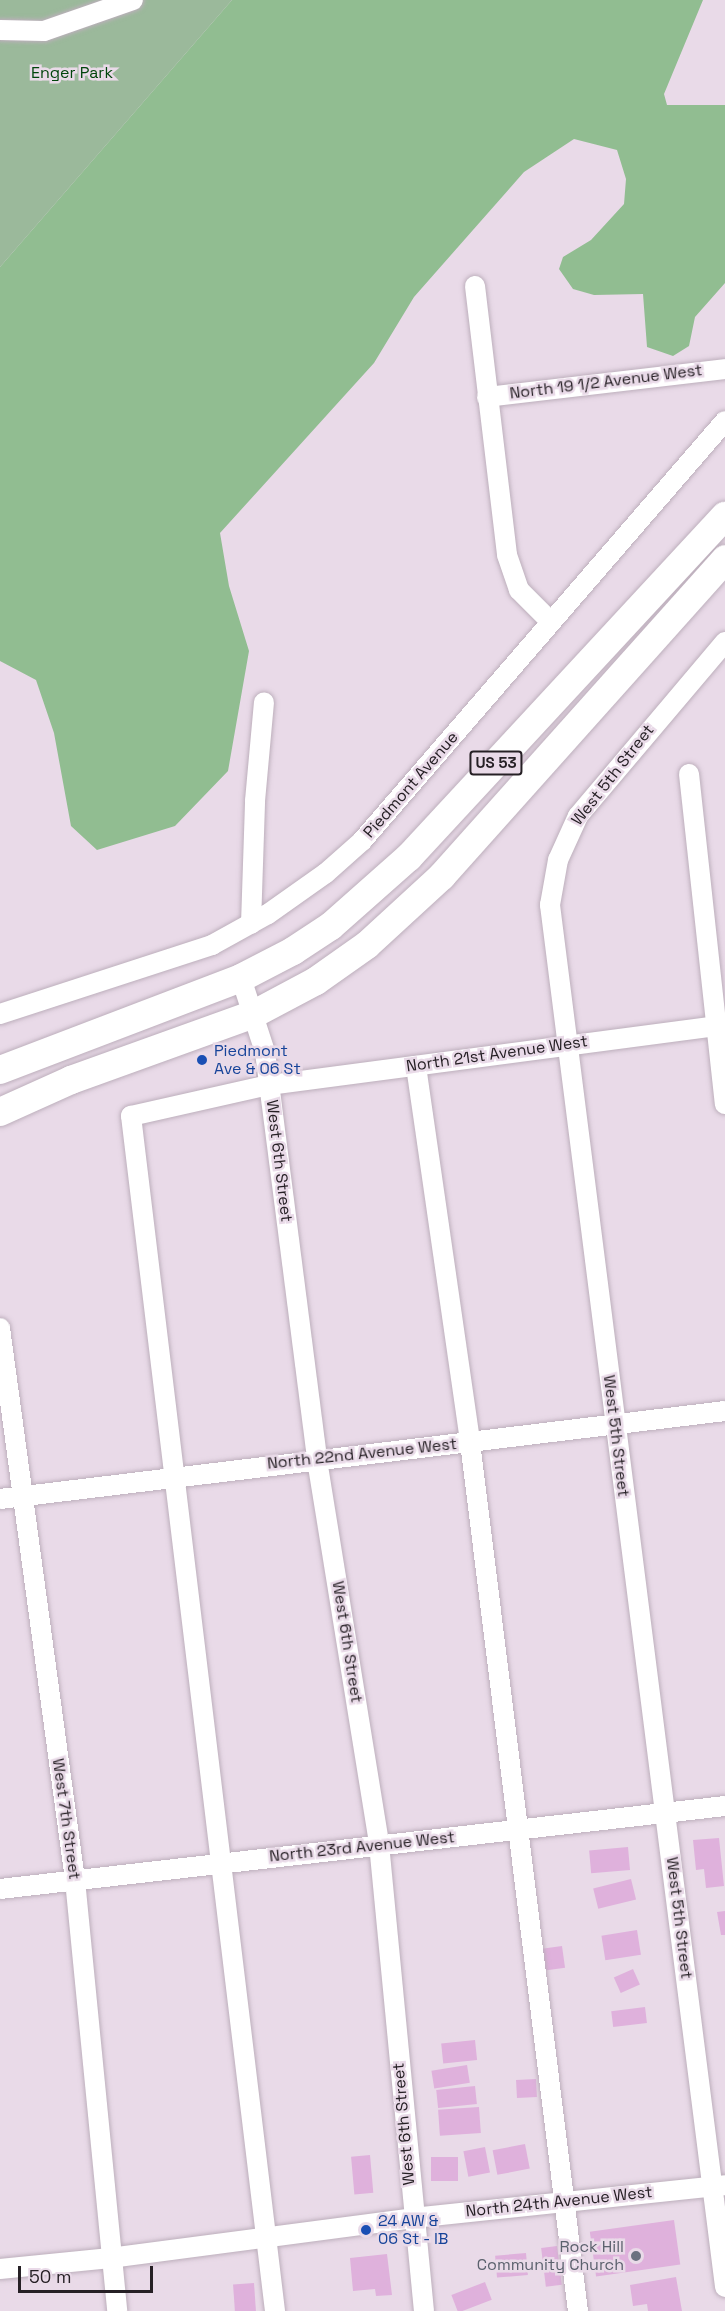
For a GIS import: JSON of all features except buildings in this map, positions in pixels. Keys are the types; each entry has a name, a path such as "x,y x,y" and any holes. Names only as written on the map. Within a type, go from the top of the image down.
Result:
{"highway":[{"name":"US 53","path":"0,1070 241,978 311,940 380,885 725,516"},
{"name":"US 53","path":"0,1112 70,1080 254,1014 341,964 412,906 725,559"}],"street":[{"path":"0,30 44,31 133,0"},
{"path":"475,286 487,397 510,567 524,596 551,622"},
{"name":"North 19 1/2 Avenue West","path":"487,397 725,369"},
{"name":"Piedmont Avenue","path":"0,1014 212,945 299,894 363,841 725,421"},
{"name":"West 5th Street","path":"725,642 635,745 578,816 554,873 550,914 614,1426 719,2186 725,2287"},
{"path":"251,924 254,812 264,702"},
{"path":"689,774 719,1026 725,1104"},
{"name":"West 6th Street","path":"241,978 254,1014 269,1085 317,1460 379,1844 413,2218 424,2311"},
{"name":"North 21st Avenue West","path":"173,1475 131,1116 269,1085 565,1044 719,1026"},
{"path":"416,1066 470,1442 578,2311"},
{"name":"West 7th Street","path":"0,1328 21,1497 75,1880 110,2258 117,2311"},
{"name":"North 22nd Avenue West","path":"0,1499 173,1475 614,1426 725,1411"},
{"path":"173,1475 222,1863 274,2311"},
{"name":"North 23rd Avenue West","path":"0,1889 725,1806"},
{"name":"North 24th Avenue West","path":"0,2269 266,2239 413,2218 565,2200 719,2186"}],"green space":[{"name":"Enger Park","path":"0,0 232,0 0,267"},
{"path":"232,0 703,0 664,94 667,105 725,105 725,283 695,317 689,346 673,356 647,347 643,294 594,295 573,289 559,269 563,257 591,240 624,204 626,179 617,150 574,139 524,172 414,297 374,363 220,533 229,586 249,651 228,771 175,826 97,850 71,826 54,733 36,680 0,661 0,267"}],"place":[{"name":"Piedmont Ave & 06 St","path":"202,1060"},
{"name":"24 AW & 06 St - IB","path":"366,2230"},
{"name":"Rock Hill Community Church","path":"636,2256"}]}
